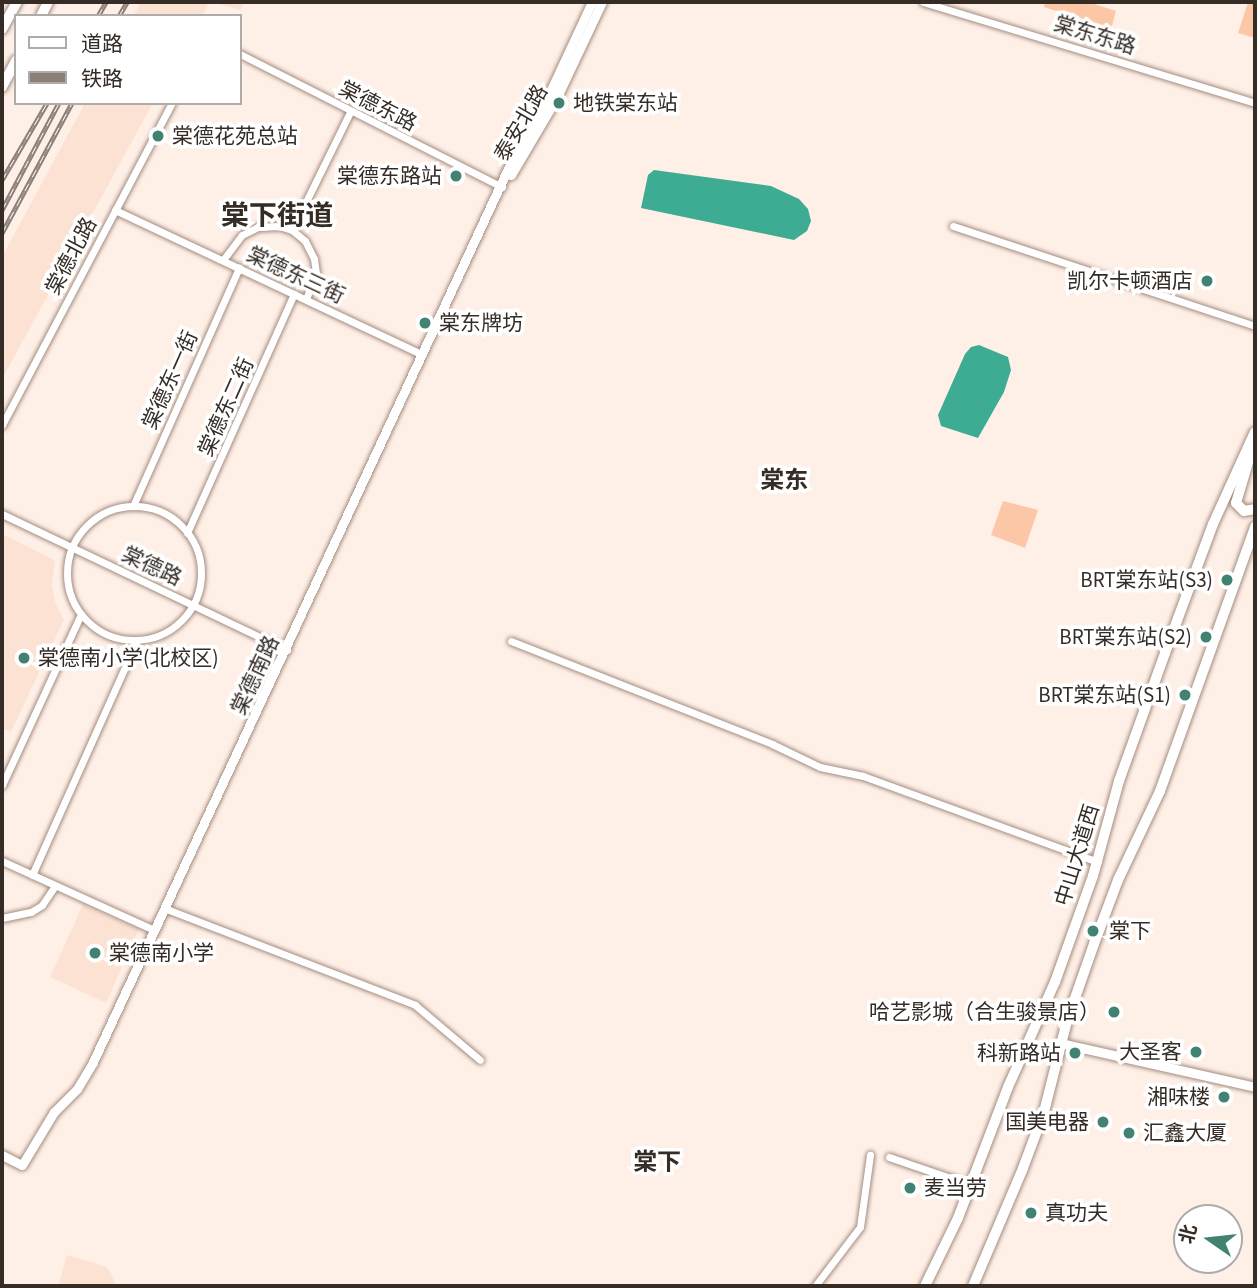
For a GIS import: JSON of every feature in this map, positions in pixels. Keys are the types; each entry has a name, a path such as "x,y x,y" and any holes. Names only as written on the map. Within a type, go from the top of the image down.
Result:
{"highway":[{"path":"2,29 17,2"},
{"path":"2,87 14,65"},
{"path":"1255,432 1236,503 1244,511 1255,509"},
{"name":"中山大道西","path":"925,1286 971,1185 1008,1087 1055,982 1098,862 1119,781 1165,653 1213,524 1255,432"},
{"name":"中山大道西","path":"973,1286 1005,1214 1040,1121 1060,1043 1110,900 1160,791 1255,527"}],"street":[{"name":"泰安北路","path":"502,187 515,153 550,92 592,2"},
{"name":"泰安北路","path":"502,187 554,104 602,2"},
{"name":"棠东东路","path":"923,2 1255,103"},
{"name":"棠德东路","path":"242,55 502,187"},
{"name":"棠德北路","path":"2,425 171,105"},
{"path":"292,230 350,112"},
{"name":"棠德南路","path":"2,1155 22,1165 54,1112 87,1074 502,187"},
{"name":"棠德东三街","path":"115,210 423,355"},
{"path":"223,260 242,235 258,227 279,226 292,230 305,241 314,259 316,274 306,299"},
{"path":"953,226 1255,326"},
{"name":"棠德东一街","path":"133,506 239,268"},
{"name":"棠德东二街","path":"187,533 294,294"},
{"path":"133,506 163,513 187,533 200,563 200,586 193,605 169,630 137,640 106,634 81,614 69,583 73,548 84,530 101,516 133,506"},
{"name":"棠德路","path":"2,514 287,650"},
{"path":"2,785 81,614"},
{"path":"32,875 137,640"},
{"path":"511,641 772,744 820,767 875,780 1098,862"},
{"path":"2,861 154,930"},
{"path":"2,918 31,912 42,905 55,886"},
{"path":"164,908 415,1005 480,1060"},
{"path":"1060,1043 1255,1087"},
{"path":"815,1286 860,1227 870,1155"},
{"path":"889,1157 971,1185"}],"shaded area":[{"path":"141,2 245,2 240,10 215,3 208,5 203,14 134,14"},
{"path":"1045,2 1088,2 1116,11 1111,29 1044,7"},
{"path":"1248,2 1255,2 1255,38 1238,33"},
{"path":"84,105 152,105 2,379 2,257"},
{"path":"654,170 771,186 799,199 808,209 811,221 807,231 794,240 641,208 648,175"},
{"path":"979,345 1008,357 1011,370 1004,392 978,438 941,426 938,415 965,354 971,347"},
{"path":"1003,501 1038,510 1025,548 991,535"},
{"name":"棠德南小学(北校区)","path":"2,534 55,560 52,585 55,602 64,620 11,732 2,728"},
{"name":"棠德南小学","path":"83,904 139,929 106,1003 50,977"},
{"path":"67,1255 107,1267 117,1286 58,1286"}],"railway":[{"path":"99,14 106,2"},
{"path":"120,14 127,2"},
{"path":"2,180 46,105"},
{"path":"2,210 58,105"},
{"path":"2,233 71,105"}],"place":[{"name":"地铁棠东站","path":"559,103"},
{"name":"棠德花苑总站","path":"158,136"},
{"name":"棠德东路站","path":"456,176"},
{"name":"凯尔卡顿酒店","path":"1207,281"},
{"name":"棠东牌坊","path":"425,323"},
{"name":"BRT棠东站(S3)","path":"1227,580"},
{"name":"BRT棠东站(S2)","path":"1206,637"},
{"name":"棠德南小学(北校区)","path":"24,658"},
{"name":"BRT棠东站(S1)","path":"1185,695"},
{"name":"棠下","path":"1093,931"},
{"name":"棠德南小学","path":"95,953"},
{"name":"哈艺影城（合生骏景店）","path":"1114,1012"},
{"name":"大圣客","path":"1196,1052"},
{"name":"科新路站","path":"1075,1053"},
{"name":"湘味楼","path":"1224,1097"},
{"name":"国美电器","path":"1103,1122"},
{"name":"汇鑫大厦","path":"1129,1133"},
{"name":"麦当劳","path":"910,1188"},
{"name":"真功夫","path":"1031,1213"}],"district":[{"name":"棠下街道","path":"277,216"},
{"name":"棠东","path":"784,481"},
{"name":"棠下","path":"657,1163"}]}
